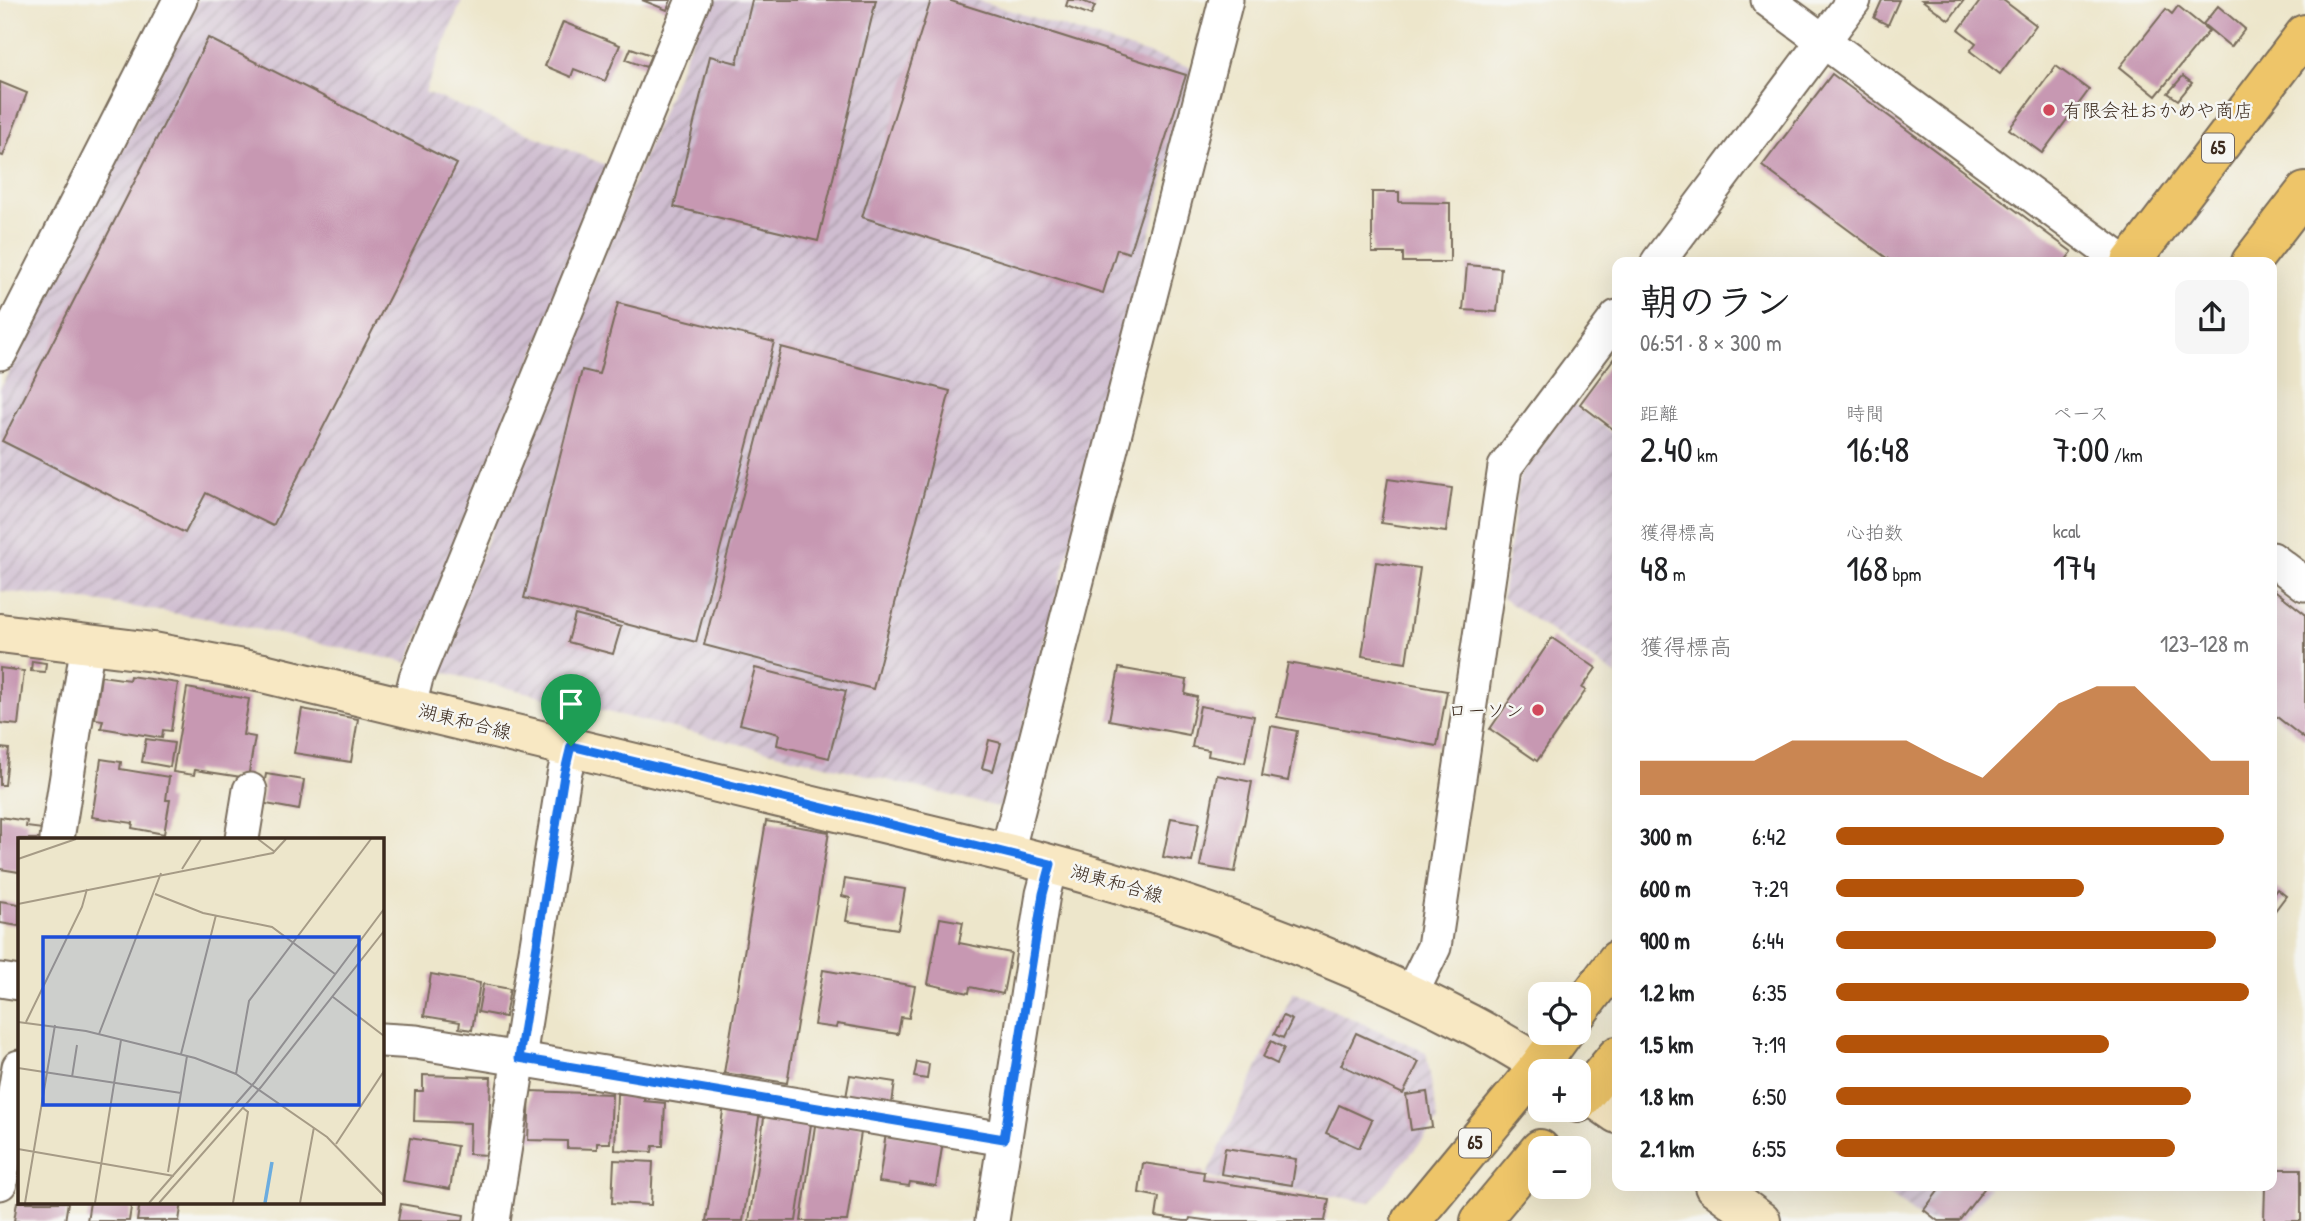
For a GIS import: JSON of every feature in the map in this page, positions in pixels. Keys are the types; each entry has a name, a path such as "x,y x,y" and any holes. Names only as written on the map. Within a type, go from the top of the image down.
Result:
{"main road":[{"name":"65","path":"2135,257 2305,34"},
{"path":"2255,257 2305,192"},
{"name":"湖東和合線","path":"0,633 153,652 263,673 1108,879 1297,944 1471,1024 1531,1059"},
{"path":"1591,995 1612,967"},
{"path":"1591,1095 1612,1064"},
{"name":"65","path":"1410,1221 1528,1088"},
{"path":"1553,1136 1567,1122"},
{"path":"1480,1221 1528,1164"},
{"path":"1721,1191 1760,1221"}],"street":[{"path":"0,353 180,0"},
{"path":"409,707 416,678 693,0"},
{"path":"1007,853 1226,0"},
{"path":"1768,0 2116,257"},
{"path":"1662,257 1854,0"},
{"path":"1411,995 1434,947 1505,467 1612,324"},
{"path":"2277,563 2305,584"},
{"path":"57,838 88,643"},
{"path":"493,1221 564,775 571,746"},
{"path":"242,838 250,790"},
{"path":"992,1221 1043,894 1051,864"},
{"path":"0,980 18,983"},
{"path":"383,1040 416,1042 519,1058 1004,1139"},
{"path":"0,1183 18,1073"}],"shaded area":[{"path":"198,0 462,0 425,92 611,167 408,663 216,620 102,602 0,591 0,389"},
{"path":"708,0 977,0 1193,68 1002,808 434,670"},
{"path":"1572,403 1612,432 1612,673 1502,598 1520,474"},
{"path":"1293,992 1426,1052 1438,1121 1371,1202 1206,1177"},
{"path":"1884,1191 1987,1191 1963,1221 1924,1221"}],"building":[{"path":"642,0 671,0 667,10"},
{"path":"752,0 876,0 818,241 674,207 710,56 737,63"},
{"path":"931,0 948,0 1186,75 1129,253 1117,249 1103,293 862,217"},
{"path":"1068,0 1080,0 1095,6 1091,15 1066,6"},
{"path":"1882,0 1899,0 1888,25 1874,18"},
{"path":"1922,0 1964,0 1949,20"},
{"path":"1981,0 2003,0 2036,25 2000,74 1970,51 1976,43 1959,30"},
{"path":"2178,6 2209,31 2156,96 2120,67 2166,9 2172,14"},
{"path":"2218,6 2245,29 2231,47 2203,24"},
{"path":"563,22 620,45 605,81 574,69 571,77 545,66"},
{"path":"208,38 457,164 273,526 206,493 185,533 2,441"},
{"path":"631,48 651,55 646,67 626,60"},
{"path":"2056,66 2089,90 2042,153 2009,129"},
{"path":"1832,74 2072,252 2068,257 1885,257 1762,166"},
{"path":"2183,76 2192,83 2178,100 2168,93"},
{"path":"0,82 27,93 3,156 0,155"},
{"path":"1372,192 1399,192 1399,202 1450,203 1450,262 1403,262 1403,253 1372,253"},
{"path":"1467,265 1501,268 1497,312 1463,310"},
{"path":"618,303 774,342 696,642 524,598 582,370 599,374"},
{"path":"781,347 950,391 873,689 704,645"},
{"path":"1612,361 1612,428 1580,404"},
{"path":"1388,479 1452,488 1446,532 1381,523"},
{"path":"1376,562 1420,568 1406,663 1362,656"},
{"path":"2277,592 2305,614 2305,739 2277,717"},
{"path":"575,615 621,627 613,654 568,642"},
{"name":"ローソン","path":"1552,638 1596,668 1582,688 1586,690 1537,761 1490,729"},
{"path":"32,661 46,663 45,672 31,671"},
{"path":"1288,663 1447,691 1437,746 1277,717"},
{"path":"0,668 24,671 18,725 0,723"},
{"path":"755,668 846,691 829,758 777,745 779,734 740,724"},
{"path":"1119,668 1187,680 1185,694 1197,697 1189,735 1109,720"},
{"path":"101,676 129,680 130,676 178,683 171,731 163,730 162,738 101,728 103,720 95,719"},
{"path":"187,688 249,699 243,735 255,737 248,778 195,770 194,775 173,772"},
{"path":"1200,706 1254,716 1245,763 1208,756 1209,750 1192,747"},
{"path":"302,709 358,719 351,762 294,753"},
{"path":"1271,726 1297,731 1288,781 1262,776"},
{"path":"146,739 174,743 170,767 142,762"},
{"path":"989,740 1001,743 993,771 982,768"},
{"path":"0,748 9,749 5,785 0,785"},
{"path":"101,759 121,762 120,769 169,777 166,800 170,800 164,834 132,828 133,823 92,817"},
{"path":"266,774 304,780 299,810 261,803"},
{"path":"1217,775 1252,782 1235,872 1200,866"},
{"path":"0,817 27,821 26,827 43,829 41,838 18,838 18,872 0,869"},
{"path":"1171,818 1199,823 1192,862 1163,857"},
{"path":"766,821 829,832 787,1083 724,1073"},
{"path":"845,879 905,889 898,929 846,921 850,898 842,896"},
{"path":"2277,889 2286,896 2277,908"},
{"path":"0,901 18,904 18,926 0,923"},
{"path":"940,918 963,922 959,943 1011,953 1003,994 970,987 969,993 928,984"},
{"path":"823,970 915,986 909,1018 901,1017 898,1034 837,1024 836,1028 814,1025"},
{"path":"431,974 480,983 472,1030 459,1028 460,1022 424,1016"},
{"path":"483,984 510,989 505,1017 478,1012"},
{"path":"1283,1016 1292,1020 1283,1038 1274,1034"},
{"path":"1356,1033 1419,1062 1403,1094 1341,1065"},
{"path":"1271,1041 1284,1048 1277,1064 1263,1057"},
{"path":"917,1062 929,1064 927,1079 914,1077"},
{"path":"423,1075 491,1077 488,1155 469,1154 470,1123 414,1121 415,1091 423,1091"},
{"path":"850,1075 895,1082 891,1111 845,1103"},
{"path":"530,1091 612,1094 610,1143 597,1143 597,1149 567,1148 567,1141 528,1140"},
{"path":"1427,1092 1432,1127 1411,1130 1406,1095"},
{"path":"617,1094 644,1094 644,1101 665,1103 663,1146 653,1146 652,1152 615,1150"},
{"path":"724,1105 760,1111 743,1221 706,1221"},
{"path":"1339,1105 1372,1120 1359,1148 1326,1133"},
{"path":"765,1111 812,1118 796,1221 749,1221"},
{"path":"816,1119 862,1126 847,1221 801,1221"},
{"path":"886,1133 943,1141 936,1186 910,1182 909,1186 879,1182"},
{"path":"410,1138 457,1146 450,1189 403,1181"},
{"path":"1225,1148 1296,1159 1292,1185 1221,1174"},
{"path":"614,1160 653,1162 651,1205 612,1203"},
{"path":"1143,1163 1204,1172 1203,1180 1329,1199 1325,1221 1211,1221 1190,1218 1189,1221 1184,1221 1156,1217 1159,1197 1139,1193"},
{"path":"2277,1169 2301,1169 2301,1221 2264,1221 2265,1191 2277,1191"},
{"path":"1938,1191 1982,1191 1959,1221 1938,1221 1924,1210"},
{"path":"17,1202 68,1204 65,1221 14,1221"},
{"path":"90,1204 132,1204 129,1221 87,1221"},
{"path":"140,1204 182,1204 179,1221 137,1221"},
{"path":"401,1204 464,1215 463,1221 398,1221"}],"place":[{"name":"有限会社おかめや商店","path":"2049,110"},
{"name":"ローソン","path":"1538,710"}],"route":[{"path":"571,746 1051,864 1043,894 1004,1139 519,1058 564,775 571,746"}]}
